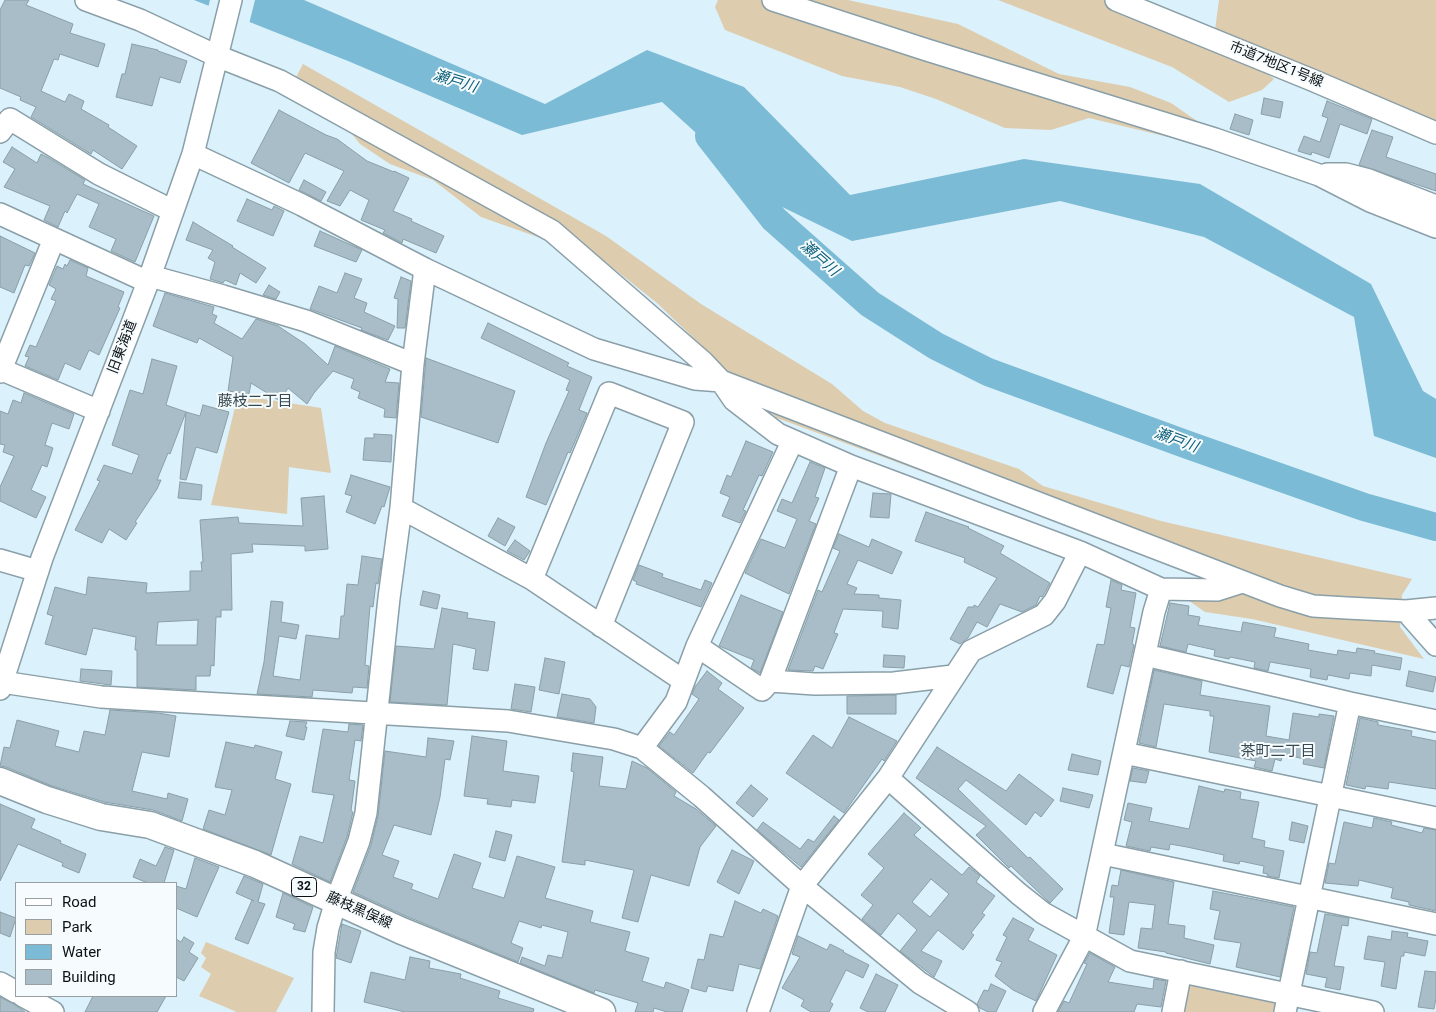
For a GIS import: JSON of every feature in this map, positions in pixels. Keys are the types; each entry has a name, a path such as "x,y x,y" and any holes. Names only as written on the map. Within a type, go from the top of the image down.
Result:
{"main road":[{"name":"藤枝黒俣線","path":"0,780 48,800 101,817 150,825 255,864 402,931 602,1012"}],"street":[{"path":"86,0 219,48 552,231 696,356 721,381 734,400 778,434 792,442 1080,552 1161,589 1217,590 1242,582"},
{"name":"旧東海道","path":"1,686 38,571 173,211 192,154 231,0"},
{"path":"773,0 1216,140 1319,175 1370,200 1436,228"},
{"name":"市道7地区1号線","path":"1116,0 1436,133"},
{"path":"0,132 10,119 100,174 173,211"},
{"path":"192,154 302,205 425,269 594,349 695,379 721,381 1280,596 1313,606 1406,611 1436,608"},
{"path":"1319,175 1346,174 1369,180 1436,206"},
{"path":"0,214 149,279 223,296 306,321 413,364"},
{"path":"54,239 0,370 99,411"},
{"path":"324,1012 324,952 328,928 336,901 359,841 366,813 389,598 401,508 413,364 425,269"},
{"path":"532,578 608,393 683,422 601,626"},
{"path":"642,748 676,702 697,646 792,442"},
{"path":"697,646 762,690 770,681 852,466"},
{"path":"401,508 532,578 684,681"},
{"path":"758,1012 802,886 888,778 971,651 1044,615 1056,601 1080,552"},
{"path":"0,560 38,571"},
{"path":"1044,1012 1084,937 1154,612 1161,589"},
{"path":"1406,611 1436,645"},
{"path":"1145,655 1350,703 1436,720"},
{"path":"770,681 815,684 894,683 953,676"},
{"path":"1,686 101,697 508,722 614,739 642,748 701,796 802,886 920,983 968,1012"},
{"path":"1287,1003 1350,703"},
{"path":"1124,753 1436,818"},
{"path":"888,778 1019,894 1043,912 1084,937 1130,961 1181,971 1287,1003 1373,1012"},
{"path":"1103,854 1436,924"},
{"path":"1172,1012 1181,971"},
{"path":"0,984 15,992"}],"green space":[{"path":"718,0 848,0 958,24 1059,74 1130,87 1171,103 1197,121 1181,140 1089,118 1051,130 1005,128 936,99 900,87 842,76 725,30 715,7"},
{"path":"998,0 1133,0 1210,29 1274,79 1262,90 1229,102 1172,67"},
{"path":"1219,0 1436,0 1436,122 1215,30"},
{"path":"303,64 606,236 701,304 832,384 863,411 885,423 1019,469 1043,486 1161,521 1412,579 1402,595 1400,627 1424,659 1252,619 1205,612 1185,598 1203,575 777,418 657,303 603,260 481,217 433,180 390,164 360,144 343,123 294,81"},
{"path":"238,395 321,408 331,473 289,467 287,514 211,505"},
{"path":"206,942 294,978 276,1012 237,1012 199,996 211,974 201,967 206,958 201,953"},
{"path":"1185,983 1283,1002 1281,1012 1179,1012"}],"water":[{"path":"194,0 304,0 545,104 647,50 744,87 850,195 1024,159 1200,184 1371,284 1423,391 1436,399 1436,458 1374,436 1354,317 1204,237 1060,201 852,241 772,202 662,102 522,135 348,61"}],"pier":[{"path":"210,0 255,0 249,24 208,8"}],"building":[{"path":"5,0 29,0 26,5 73,24 70,33 105,44 98,67 60,54 58,60 54,59 41,91 65,102 69,94 84,101 81,109 109,125 108,127 137,146 122,169 93,150 91,154 31,117 36,107 20,100 21,97 0,88 0,10"},
{"path":"132,44 158,50 187,61 180,83 160,77 152,106 116,97 122,74 125,74"},
{"path":"1264,98 1283,102 1280,118 1261,114"},
{"path":"1327,101 1372,119 1367,134 1340,124 1329,158 1312,152 1311,155 1298,151 1304,136 1320,142 1328,118 1322,116"},
{"path":"279,110 337,139 367,161 409,178 393,211 444,236 436,253 403,239 402,243 383,233 385,230 361,220 369,200 350,190 340,206 327,201 344,171 305,153 289,183 251,163"},
{"path":"1235,114 1253,120 1249,135 1230,129"},
{"path":"1372,130 1393,137 1386,157 1436,174 1436,191 1359,165"},
{"path":"12,147 37,163 41,154 85,180 83,184 154,216 135,262 111,251 116,239 89,227 99,204 77,194 67,213 65,211 58,227 44,220 50,206 4,187 15,169 3,162"},
{"path":"304,180 326,192 321,201 299,190"},
{"path":"247,199 272,210 274,206 284,211 273,236 237,221"},
{"path":"193,222 266,268 256,283 240,273 236,285 225,280 223,283 210,279 215,262 208,258 213,250 186,240"},
{"path":"320,231 362,250 356,262 314,246"},
{"path":"0,236 35,253 29,266 25,265 14,293 0,287"},
{"path":"70,260 88,268 86,276 124,292 118,307 120,308 99,355 89,350 80,370 65,363 58,380 25,366 29,357 25,356 30,345 36,347 56,301 51,299 56,289 49,285 57,266 63,269"},
{"path":"345,273 362,279 354,298 367,303 364,312 395,326 388,340 361,330 362,328 310,309 319,286 337,293"},
{"path":"401,277 411,281 405,328 397,328 398,299 394,298"},
{"path":"269,285 280,292 276,299 263,295"},
{"path":"165,293 214,307 212,314 217,316 214,323 242,339 256,319 278,326 305,344 328,365 335,346 390,369 385,382 399,383 396,418 384,417 385,409 358,398 360,392 351,388 354,379 333,371 307,404 288,388 280,401 251,383 249,394 228,391 233,357 199,338 197,343 153,326"},
{"path":"488,323 569,363 567,366 592,377 579,410 587,413 546,505 526,497 546,443 569,391 566,390 570,380 481,338"},
{"path":"426,358 515,391 498,443 421,417"},
{"path":"152,359 177,366 166,405 186,412 170,454 168,453 157,480 161,480 135,522 137,523 126,540 109,529 102,543 75,530 100,481 97,480 104,465 132,474 139,455 112,445 130,390 143,394"},
{"path":"24,393 74,414 69,429 52,423 45,445 53,448 47,467 42,465 31,490 46,497 36,518 0,501 0,487 14,456 3,452 5,445 0,444 0,411 8,414 13,400 21,403"},
{"path":"203,405 229,412 217,453 196,447 186,480 180,479 186,412 200,416"},
{"path":"374,434 392,435 391,462 363,460 365,438 374,438"},
{"path":"746,441 773,452 762,476 759,475 743,510 746,511 740,523 722,516 730,497 720,493 727,475 731,477"},
{"path":"810,462 825,468 815,497 819,498 809,521 816,524 789,594 745,573 761,539 785,548 797,519 777,511 782,499 792,503"},
{"path":"351,475 390,487 384,507 382,506 375,524 346,512 352,496 345,494"},
{"path":"180,482 202,485 201,500 178,498"},
{"path":"873,493 891,494 889,518 870,517"},
{"path":"324,496 328,549 305,551 305,546 252,544 253,552 231,554 232,610 221,610 221,617 216,617 214,666 211,665 210,676 196,676 196,690 137,687 136,637 93,628 86,655 45,644 53,616 47,614 55,587 86,595 88,577 147,583 146,593 190,591 190,571 202,571 200,520 238,517 239,523 303,526 301,498","holes":["198,620 197,645 156,645 158,622"]},
{"path":"926,512 969,527 1004,546 1000,553 1050,583 1036,605 1022,612 1000,604 987,627 977,622 968,638 960,644 950,639 968,607 974,607 974,605 978,607 997,578 964,562 965,558 915,541"},
{"path":"498,518 515,527 505,546 488,536"},
{"path":"839,534 869,547 872,539 902,552 892,574 858,560 847,584 857,588 854,594 879,595 879,598 901,600 898,629 882,627 883,611 843,609 834,633 838,634 823,669 815,666 813,671 788,670 818,590 822,592 840,551 833,548"},
{"path":"515,540 530,551 524,560 507,551"},
{"path":"362,556 382,559 373,607 370,606 365,665 369,666 367,688 353,687 352,693 313,690 312,697 257,694 264,662 271,601 283,602 281,622 299,625 296,639 279,636 273,676 300,680 306,635 339,639 341,616 344,616 347,584 358,585"},
{"path":"639,565 663,574 662,577 701,590 705,580 712,583 701,607 636,584 637,582 633,580"},
{"path":"1111,580 1122,585 1121,590 1136,593 1130,627 1135,628 1132,644 1134,645 1129,667 1121,665 1113,694 1087,687 1097,644 1104,645 1111,608 1106,607"},
{"path":"423,591 440,595 437,609 420,605"},
{"path":"741,595 783,612 760,673 751,668 754,660 719,646"},
{"path":"1170,603 1189,606 1188,615 1200,617 1198,625 1241,632 1243,622 1276,628 1274,637 1309,644 1308,650 1337,655 1338,650 1356,653 1357,648 1402,658 1400,670 1372,665 1371,676 1350,673 1349,679 1328,675 1327,680 1310,677 1311,669 1270,662 1268,671 1254,668 1255,662 1214,656 1215,650 1188,644 1186,652 1160,646"},
{"path":"442,608 468,613 467,618 495,622 488,671 473,669 476,649 453,644 447,705 390,702 396,646 434,649"},
{"path":"884,655 905,656 904,668 883,667"},
{"path":"545,658 565,662 559,694 539,690"},
{"path":"81,669 112,671 111,685 80,681"},
{"path":"1154,670 1202,681 1200,695 1270,706 1266,736 1289,740 1293,713 1319,717 1319,714 1334,716 1324,768 1303,764 1304,759 1283,754 1281,761 1275,759 1272,771 1254,767 1256,761 1209,752 1214,716 1210,716 1210,711 1164,704 1156,747 1139,743"},
{"path":"707,671 722,683 718,689 744,708 693,773 659,746 670,732 674,735 699,699 692,694"},
{"path":"1409,671 1436,677 1433,692 1406,686"},
{"path":"515,684 535,687 531,712 511,709"},
{"path":"562,694 590,699 596,707 594,723 557,717"},
{"path":"896,695 896,714 847,714 847,696"},
{"path":"110,710 176,716 169,757 142,752 132,791 167,799 168,793 188,799 182,821 153,810 104,802 52,786 0,766 4,747 10,748 17,720 59,731 55,746 79,752 84,731 105,735"},
{"path":"849,717 897,741 844,813 786,773 813,735 832,748"},
{"path":"1360,718 1378,722 1378,725 1412,731 1411,736 1436,741 1436,789 1389,782 1388,789 1366,786 1365,789 1346,785"},
{"path":"290,721 307,722 304,740 286,736"},
{"path":"349,724 363,725 361,741 355,740 349,780 355,781 351,811 353,812 347,837 330,882 292,864 300,836 323,843 334,795 312,792 323,729 348,732"},
{"path":"472,736 507,741 503,771 539,776 535,803 512,800 511,807 487,804 488,799 464,796"},
{"path":"428,738 454,741 450,760 445,759 440,797 431,835 394,825 382,855 399,861 393,877 413,884 411,889 438,899 454,854 481,863 472,888 504,898 517,856 555,867 545,898 593,911 590,922 630,932 625,951 649,958 642,981 664,988 666,982 689,990 682,1012 667,1012 654,1008 653,1012 635,1012 638,1003 595,990 594,993 520,963 522,957 545,966 548,955 562,958 568,932 542,925 541,928 519,921 511,943 523,948 518,962 408,917 353,892 371,845 378,816 385,751 426,757"},
{"path":"226,742 254,748 255,745 282,752 275,779 291,784 271,855 203,829 209,810 225,815 232,790 215,787"},
{"path":"937,747 1006,791 1019,774 1054,800 1041,817 1035,812 1026,825 966,780 958,789 1028,858 1030,857 1063,889 1050,903 1011,866 1009,868 976,835 986,826 916,778"},
{"path":"573,753 603,757 599,786 626,789 632,761 647,768 676,792 674,796 696,809 716,826 700,847 689,886 651,875 638,922 622,918 634,870 585,860 585,865 562,862 574,772 571,771"},
{"path":"1072,754 1101,761 1098,775 1068,770"},
{"path":"1133,768 1149,771 1146,783 1130,781"},
{"path":"751,785 768,799 753,817 736,803"},
{"path":"1199,786 1224,792 1225,789 1241,792 1240,799 1259,802 1252,838 1265,841 1264,847 1284,851 1279,878 1267,876 1268,874 1263,873 1264,866 1240,861 1239,864 1223,861 1224,855 1187,847 1170,844 1169,850 1151,847 1150,851 1126,846 1132,822 1124,820 1128,803 1152,808 1149,821 1189,829"},
{"path":"1063,788 1093,795 1089,808 1060,801"},
{"path":"0,804 35,819 31,828 86,854 79,873 62,866 63,863 18,844 0,881"},
{"path":"904,813 921,828 914,835 962,875 969,867 980,876 976,882 995,896 982,913 985,915 971,933 974,935 963,950 938,930 921,951 942,961 934,977 900,951 917,930 898,913 881,935 862,919 873,905 861,895 884,868 868,854","holes":["931,879 949,894 930,917 912,902"]},
{"path":"834,816 839,820 801,867 757,830 763,822 800,849 808,839 814,842"},
{"path":"1374,818 1392,822 1391,825 1422,833 1424,828 1436,830 1436,911 1409,905 1409,902 1391,898 1393,888 1359,880 1358,886 1325,883 1329,863 1335,864 1344,822 1372,828"},
{"path":"1292,822 1308,826 1304,843 1289,840"},
{"path":"496,831 512,835 505,861 489,857"},
{"path":"165,847 174,850 164,882 146,882 133,877 140,859 156,866"},
{"path":"732,850 754,861 739,894 717,882"},
{"path":"195,858 219,867 197,917 178,909 178,887 186,889"},
{"path":"1121,870 1174,882 1168,924 1185,926 1184,938 1214,945 1210,964 1166,952 1138,948 1141,928 1152,929 1155,905 1129,902 1124,935 1109,933 1114,897 1110,897 1112,885 1118,886"},
{"path":"244,876 263,884 258,902 265,904 248,944 235,939 252,900 236,893"},
{"path":"1213,891 1294,907 1280,977 1236,967 1241,943 1214,939 1220,911 1210,909"},
{"path":"283,893 313,907 305,932 293,929 295,924 276,917"},
{"path":"735,901 761,913 763,909 778,916 760,969 739,964 733,991 708,986 706,992 691,988 698,959 704,960 710,934 723,937"},
{"path":"0,912 15,918 10,937 0,933"},
{"path":"1325,914 1349,918 1348,926 1342,925 1334,966 1344,967 1340,990 1325,987 1327,978 1306,974 1310,952 1317,953"},
{"path":"1013,918 1034,929 1028,940 1057,955 1036,1001 1013,990 995,976 1002,962 996,960 1007,937 1003,935"},
{"path":"342,924 361,931 351,963 336,958"},
{"path":"1392,931 1408,933 1407,937 1428,941 1425,956 1404,952 1404,956 1401,956 1396,989 1381,986 1385,962 1364,959 1368,936 1391,940"},
{"path":"798,936 827,950 830,944 869,965 863,978 846,970 830,1002 833,1004 829,1012 811,1012 801,1006 804,1000 782,988 800,957 792,954"},
{"path":"184,937 194,943 189,952 198,958 184,981 178,978 178,940 181,942"},
{"path":"1090,953 1115,967 1108,982 1153,989 1154,979 1166,981 1161,1007 1137,1004 1134,1012 1058,1012 1064,1001 1069,1003 1087,964 1084,963"},
{"path":"410,957 430,961 429,968 461,974 460,978 500,991 498,998 534,1009 533,1012 405,1012 364,1002 371,972 405,980"},
{"path":"1425,971 1436,972 1434,1009 1418,1007"},
{"path":"876,974 898,985 885,1012 868,1012 860,1008"},
{"path":"991,984 1006,991 996,1012 988,1012 977,1004 984,990 988,991"},
{"path":"0,997 14,1004 25,1012 0,1012"},
{"path":"92,997 165,997 157,1012 85,1012"}],"waterway":[{"name":"瀬戸川","path":"709,136 774,219 870,304 936,346 988,372 1188,445 1364,507 1436,527"}],"district":[{"name":"藤枝二丁目","path":"255,402"},
{"name":"茶町二丁目","path":"1278,752"}]}
